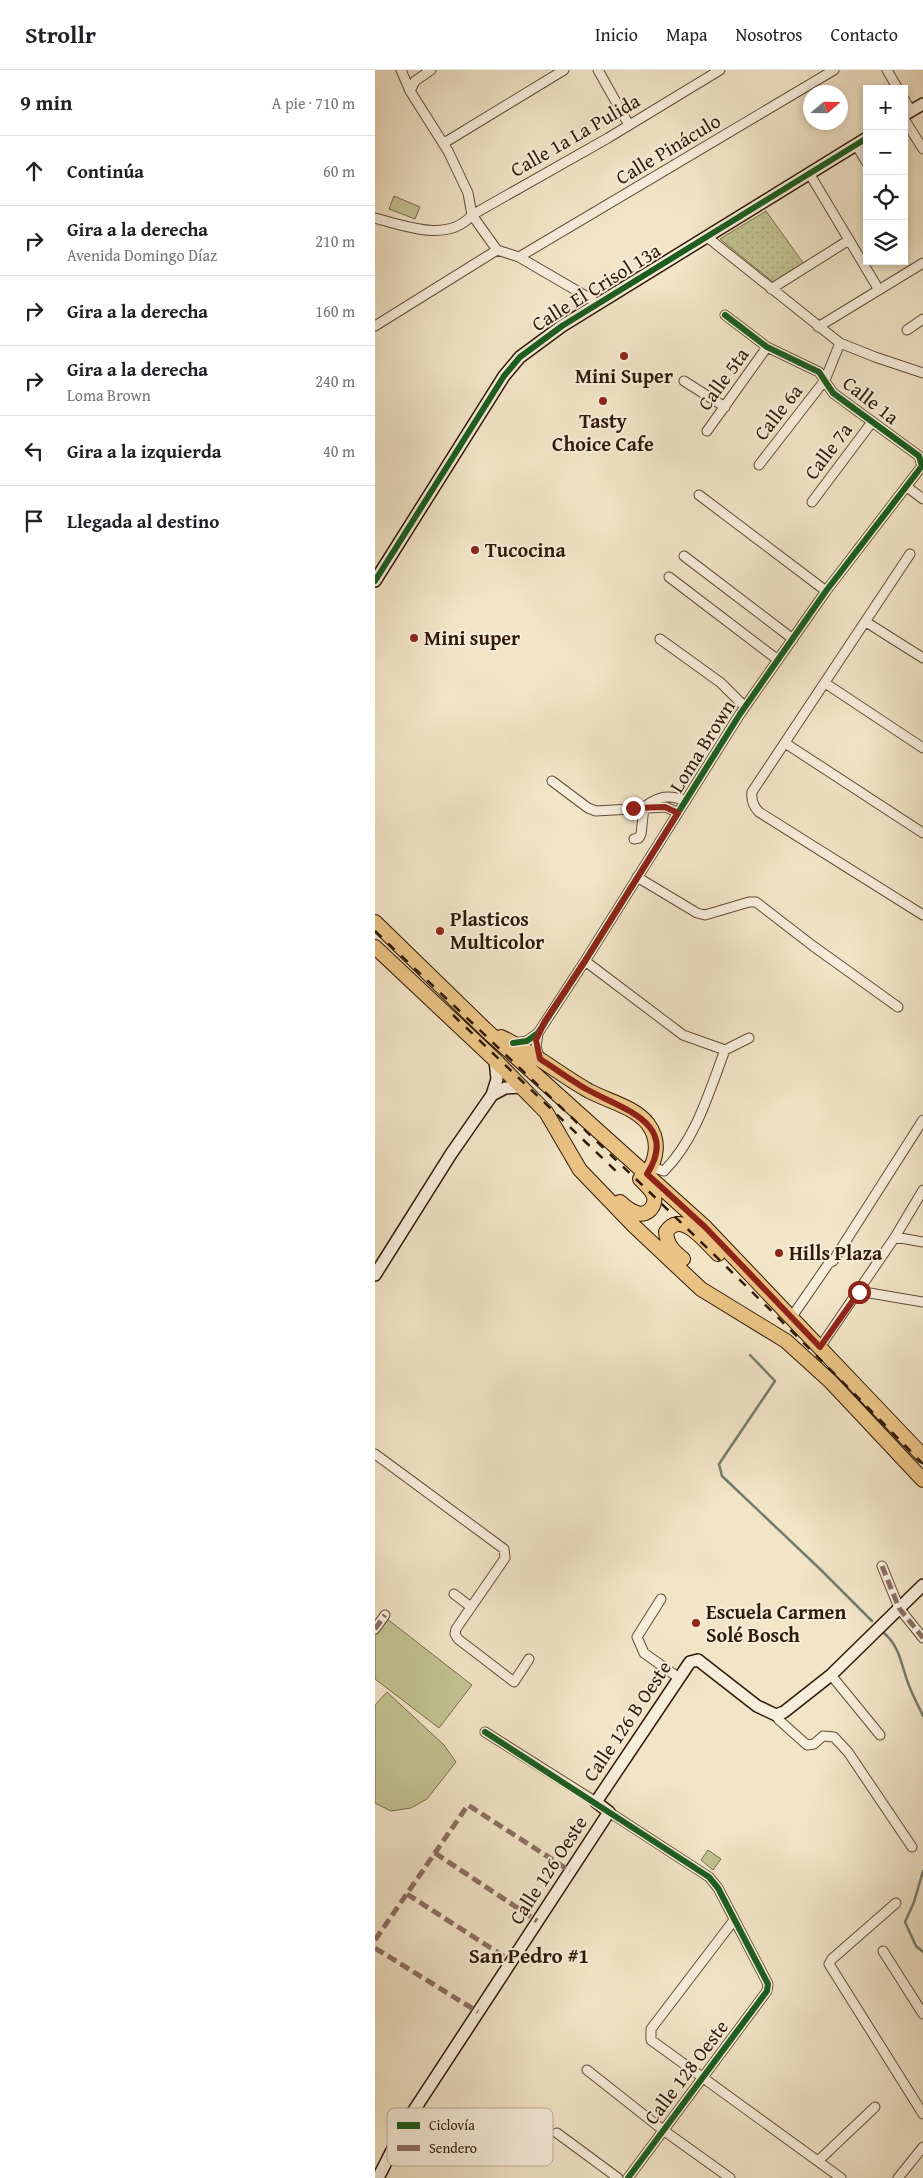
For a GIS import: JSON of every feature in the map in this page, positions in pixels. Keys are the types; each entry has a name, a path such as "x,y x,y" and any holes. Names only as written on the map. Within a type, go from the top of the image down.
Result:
{"main road":[{"path":"375,922 487,1031 571,1108 649,1171 705,1227 923,1456"},
{"path":"375,947 523,1087 546,1112 580,1170 633,1226 701,1289 786,1341 830,1382 921,1479"},
{"path":"487,1031 513,1043 589,1091 644,1120 652,1130 656,1143 656,1153 649,1171"},
{"path":"564,1144 628,1209 642,1214 650,1211 654,1204 654,1196 649,1188 612,1153 571,1108"},
{"path":"741,1312 670,1248 666,1232 670,1226 676,1223 684,1224 726,1262 749,1275"}],"street":[{"path":"401,70 410,91 444,144 468,193 472,215 497,250 519,257 591,299 597,305"},
{"path":"410,91 415,81 431,70"},
{"path":"444,144 564,70"},
{"path":"598,70 629,125"},
{"name":"Calle 1a La Pulida","path":"472,215 629,125 720,70"},
{"name":"Calle Pináculo","path":"519,257 834,70"},
{"path":"887,70 896,85"},
{"path":"908,114 923,104"},
{"path":"908,117 923,148"},
{"name":"Calle El Crisol 13a","path":"375,581 484,406 519,357 539,341 863,140"},
{"path":"856,144 863,156"},
{"path":"809,174 879,290"},
{"path":"375,218 430,230 444,230 461,225 472,215"},
{"path":"707,237 840,343 875,358 923,373"},
{"path":"771,289 849,240"},
{"path":"375,326 497,250"},
{"path":"819,328 879,290 922,267"},
{"name":"Calle 1a","path":"725,315 767,347 819,372 833,394 919,456 922,463"},
{"path":"907,330 923,319"},
{"name":"Calle 6a","path":"759,464 825,380 840,343"},
{"name":"Calle 5ta","path":"707,431 767,347"},
{"path":"684,381 725,407"},
{"name":"Calle 7a","path":"812,502 872,422"},
{"name":"Loma Brown","path":"538,1033 745,707 826,591 921,470 922,463"},
{"path":"907,487 923,499"},
{"path":"699,494 826,591"},
{"path":"910,554 752,792 752,797 755,808 759,812 923,915"},
{"path":"683,556 793,639"},
{"path":"669,577 778,660"},
{"path":"866,622 923,658"},
{"path":"660,639 721,683 745,707"},
{"path":"825,683 923,748"},
{"path":"785,743 923,833"},
{"path":"552,781 588,808 596,811 665,807 678,813"},
{"path":"644,808 661,797 668,796 686,801"},
{"path":"634,839 639,838 641,834 644,808"},
{"path":"637,876 705,915 749,902 756,902 898,1007"},
{"path":"585,961 683,1035 725,1050"},
{"path":"513,1043 527,1041 538,1033"},
{"path":"538,1033 536,1047 540,1059"},
{"path":"649,1171 664,1171 674,1161 702,1112 725,1050 749,1038"},
{"path":"375,1275 451,1154 492,1095 497,1079 495,1060"},
{"path":"492,1095 505,1088 523,1087"},
{"path":"793,1320 833,1266 833,1261 923,1120"},
{"path":"820,1347 859,1292 923,1190"},
{"path":"895,1237 923,1242"},
{"path":"859,1292 923,1302"},
{"path":"375,1454 504,1549 505,1558 456,1629 455,1634 458,1639 514,1682 529,1659"},
{"path":"882,1566 899,1608 923,1638"},
{"path":"912,1847 848,1752 834,1737 823,1736 814,1744 807,1746 776,1715 797,1704 831,1675 923,1585"},
{"path":"453,1594 471,1607"},
{"path":"661,1599 637,1637 644,1653 679,1678"},
{"path":"375,1629 385,1615"},
{"name":"Calle 126 B Oeste","path":"596,1802 690,1662 698,1660 757,1706 776,1715"},
{"path":"831,1675 880,1735"},
{"path":"485,1732 596,1802 709,1877 718,1888 734,1920 651,2029 651,2040 841,2178"},
{"name":"Calle 126 Oeste","path":"415,2108 609,1812"},
{"path":"896,1903 831,1959 829,1964 923,2114"},
{"name":"Calle 128 Oeste","path":"628,2178 767,1991 768,1984 734,1920"},
{"path":"883,1951 923,2014"},
{"path":"587,2070 663,2130 730,2178"},
{"path":"818,2161 875,2107"},
{"path":"557,2133 619,2178"},
{"path":"903,2176 923,2146"},
{"name":"Calle 126 Oeste","path":"380,2177 387,2162"}],"green space":[{"path":"394,196 420,207 415,219 389,209"},
{"path":"766,211 804,264 773,282 720,239"},
{"path":"386,1618 472,1685 439,1728 375,1679 375,1633"},
{"path":"387,1692 444,1745 456,1762 427,1799 411,1808 391,1811 375,1803 375,1705"},
{"path":"708,1850 721,1859 713,1870 701,1860"}],"waterway":[{"path":"750,1355 775,1381 719,1464 722,1476 872,1621"},
{"path":"884,1633 897,1650 923,1716"},
{"path":"923,1871 914,1902 905,1922 916,1946 923,1952"}],"railway":[{"path":"375,931 721,1261 923,1464"},
{"path":"453,1015 619,1174"}],"marked path":[{"path":"882,1566 899,1608 923,1638"},
{"path":"375,1629 385,1615"},
{"path":"375,1940 468,1805 570,1871"},
{"path":"435,1853 537,1921"},
{"path":"407,1894 511,1961"},
{"path":"375,1948 478,2012"}],"cycle path":[{"path":"375,581 504,376 520,357 562,326 863,140"},
{"path":"513,1043 527,1041 538,1033 740,714 826,591 922,466 919,456 833,393 819,372 767,347 725,315"},
{"path":"485,1732 709,1877 718,1888 768,1984 767,1991 628,2178"}],"place":[{"name":"Mini Super","path":"624,356"},
{"name":"Tasty Choice Cafe","path":"603,401"},
{"name":"Tucocina","path":"475,550"},
{"name":"Mini super","path":"414,638"},
{"name":"Plasticos Multicolor","path":"440,931"},
{"name":"Hills Plaza","path":"779,1253"},
{"name":"Escuela Carmen Solé Bosch","path":"696,1623"}],"district":[{"name":"San Pedro #1","path":"529,1956"}],"route":[{"path":"633,808 665,807 678,813 545,1021 536,1040 537,1054 540,1059 589,1091 640,1116 648,1124 655,1138 656,1153 654,1163 647,1174 705,1227 820,1347 859,1292"}]}
